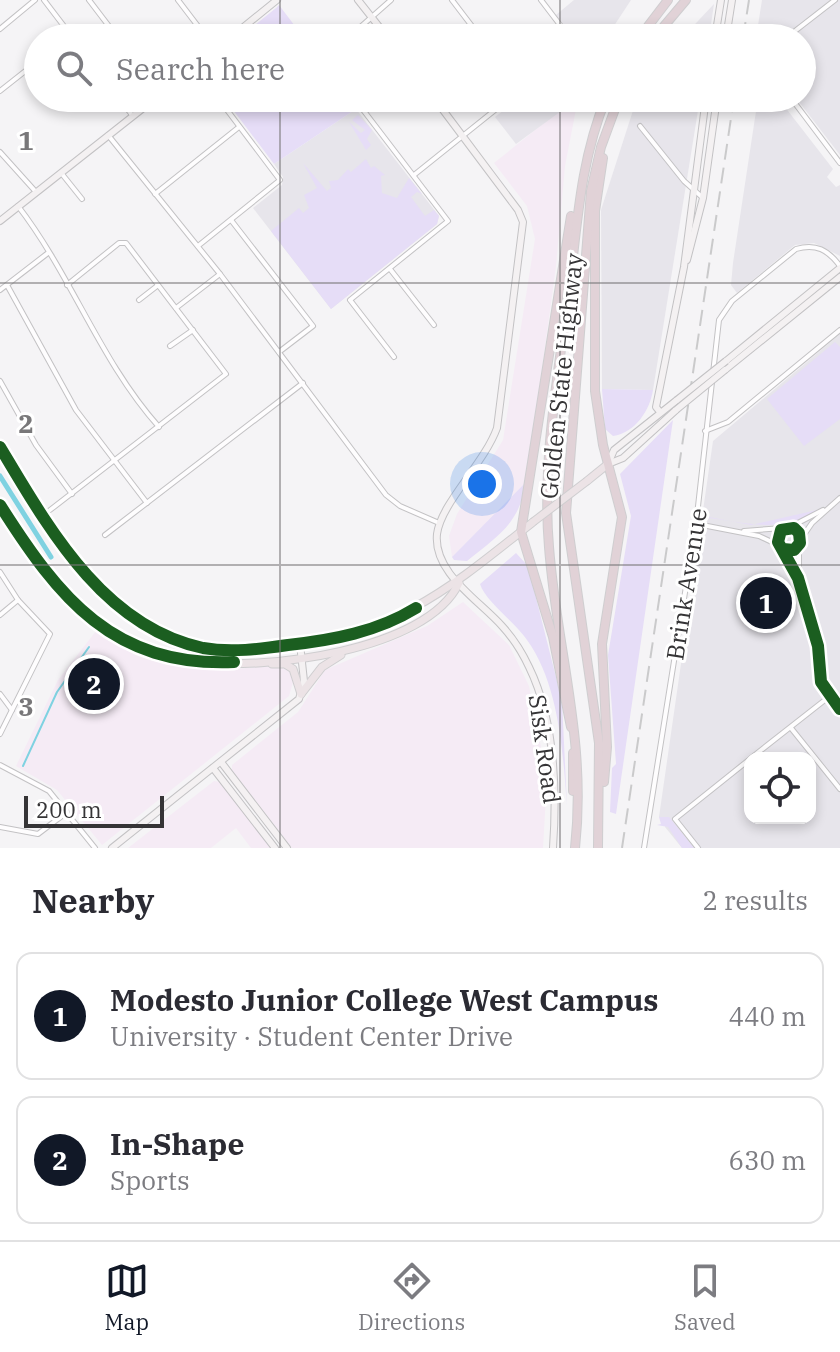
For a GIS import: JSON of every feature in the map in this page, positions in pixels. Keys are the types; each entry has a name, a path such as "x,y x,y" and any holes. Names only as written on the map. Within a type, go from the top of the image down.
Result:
{"highway":[{"path":"650,24 668,0"},
{"path":"666,24 686,0"},
{"name":"Golden State Highway","path":"574,848 578,751 548,547 547,491 578,197 586,157 601,112"},
{"name":"Golden State Highway","path":"598,848 601,807 595,705 566,513 588,219 596,165 614,112"},
{"path":"601,807 607,756 602,644 622,528 621,508 597,409 593,341 595,211 606,132"},
{"path":"574,848 572,738 565,688 521,532 569,229 586,157"}],"main road":[{"path":"0,447 75,562 142,622 168,636 203,648 242,650 354,635 382,625 459,583 608,464"},
{"path":"0,505 44,574 85,615 150,651 178,658 247,667 288,665 297,675 301,694"},
{"path":"301,694 322,667 425,618 453,595 459,583"},
{"path":"221,663 353,650"}],"street":[{"path":"0,29 35,0"},
{"path":"44,0 61,24"},
{"path":"89,0 107,24"},
{"path":"178,0 196,24"},
{"path":"358,0 377,24"},
{"path":"363,24 391,0"},
{"path":"452,0 470,24"},
{"path":"541,0 559,24"},
{"path":"717,24 721,0"},
{"path":"728,24 732,0"},
{"path":"804,24 835,0"},
{"path":"246,24 271,2"},
{"path":"0,91 24,72"},
{"path":"130,112 133,116"},
{"path":"0,221 138,112"},
{"path":"198,246 280,180 228,112"},
{"path":"365,112 448,221 350,300 394,357"},
{"path":"108,135 220,274 386,495 400,506 439,523 485,458 497,428 524,236 518,210 445,112"},
{"path":"414,175 493,112"},
{"path":"684,267 704,112"},
{"path":"660,412 656,407 684,267 703,198 715,112"},
{"path":"802,112 840,163"},
{"path":"640,126 703,198"},
{"path":"155,194 239,127"},
{"path":"0,152 36,192"},
{"path":"60,172 82,199"},
{"path":"18,206 124,386 159,427"},
{"path":"231,220 313,326 279,352"},
{"path":"50,510 226,374 123,242 67,285"},
{"name":"Brink Avenue","path":"646,847 696,524 719,320 732,301 796,249 809,246 824,249 840,267"},
{"path":"0,290 48,253"},
{"path":"608,464 614,450 840,267"},
{"path":"390,269 434,325"},
{"path":"176,308 220,274"},
{"path":"608,464 623,458 676,410 840,277"},
{"path":"7,285 76,410 147,503"},
{"path":"139,300 157,286"},
{"path":"170,346 193,330"},
{"path":"705,431 728,422 840,330"},
{"path":"0,381 36,445 72,494"},
{"path":"105,535 303,383"},
{"path":"840,498 826,509 785,528 777,537 798,578 817,645 821,682 840,709"},
{"path":"696,524 738,531 791,551 826,509"},
{"name":"Sisk Road","path":"439,523 437,551 459,583 509,633 534,678 554,782 553,848"},
{"path":"738,531 797,530 800,543 798,578"},
{"path":"0,572 18,600 50,634 0,734"},
{"path":"0,615 18,600"},
{"path":"112,848 301,694 300,644"},
{"path":"0,694 12,710"},
{"path":"759,752 830,696"},
{"path":"791,728 840,789"},
{"path":"221,762 287,848"},
{"path":"698,848 675,819 744,764"},
{"path":"0,765 42,786 95,848"},
{"path":"213,768 275,848"},
{"path":"0,827 38,834 67,812"}],"shaded area":[{"path":"574,0 631,0 615,24 563,24 556,15"},
{"path":"762,0 840,0 840,155 807,112 816,112 816,24 758,24"},
{"path":"714,4 711,24 695,24"},
{"path":"279,5 293,24 256,24"},
{"path":"235,112 352,112 274,164"},
{"path":"352,112 358,112 439,216 437,224 331,309 253,208 282,185 283,177 274,164"},
{"path":"501,112 560,112 516,144 495,117"},
{"path":"558,112 575,112 565,166 556,266 527,481 452,557 449,536 457,514 503,440 535,239 527,206 494,163"},
{"path":"632,112 698,112 653,390 602,389 601,210"},
{"path":"756,112 789,112 833,169 827,177 836,187 840,185 840,256 814,243 795,245 737,293 731,285"},
{"path":"358,115 372,130 367,139 371,145 366,150 349,122 361,133 365,130 352,120"},
{"path":"366,159 371,168 374,166 385,175 381,176 382,193 397,198 409,178 422,194 417,192 411,197 425,216 434,210 439,216 437,224 331,309 271,231 299,208 303,213 309,208 304,195 317,188 303,163 327,191 331,188 329,181 338,180 348,169 351,172"},
{"path":"840,334 840,848 682,848 665,827 666,819 659,817 713,441"},
{"path":"835,342 840,347 840,419 804,446 767,399"},
{"path":"602,389 653,390 649,405 635,425 613,436 605,429"},
{"path":"673,420 616,814 610,812 612,768 616,764 608,655 631,516 620,474"},
{"path":"527,481 513,519 506,527 467,561 454,560 452,557"},
{"path":"817,510 793,522 755,524"},
{"path":"516,553 528,566 562,701 567,806 558,720 546,677 527,640 488,598 480,584"},
{"path":"463,602 509,645 529,686 547,778 543,848 292,848 232,770 232,765 298,712 325,670 427,626"},
{"path":"96,631 138,656 166,665 226,670 276,665 289,671 294,679 289,696 102,845 57,790 16,766 58,680"},
{"path":"214,781 220,782 272,848 251,848 236,828 211,848 128,848"},
{"path":"659,817 669,817 694,848 682,848 668,827 657,825 661,824"}],"waterway":[{"path":"0,476 51,557"},
{"path":"23,766 57,692 89,647"}],"railway":[{"path":"745,24 749,0"},
{"path":"622,848 732,112"}],"cycle path":[{"path":"0,447 38,509 82,570 107,596 136,619 168,637 203,648 267,648 354,634 416,608"},
{"path":"0,505 44,569 68,597 122,639 155,653 192,661 234,662"},
{"path":"783,549 794,550 800,543 799,533 794,528 781,530 778,542 798,578 818,646 821,682 840,709"}],"place":[{"name":"Modesto Junior College West Campus","path":"766,603"},
{"name":"In-Shape","path":"94,684"}]}
